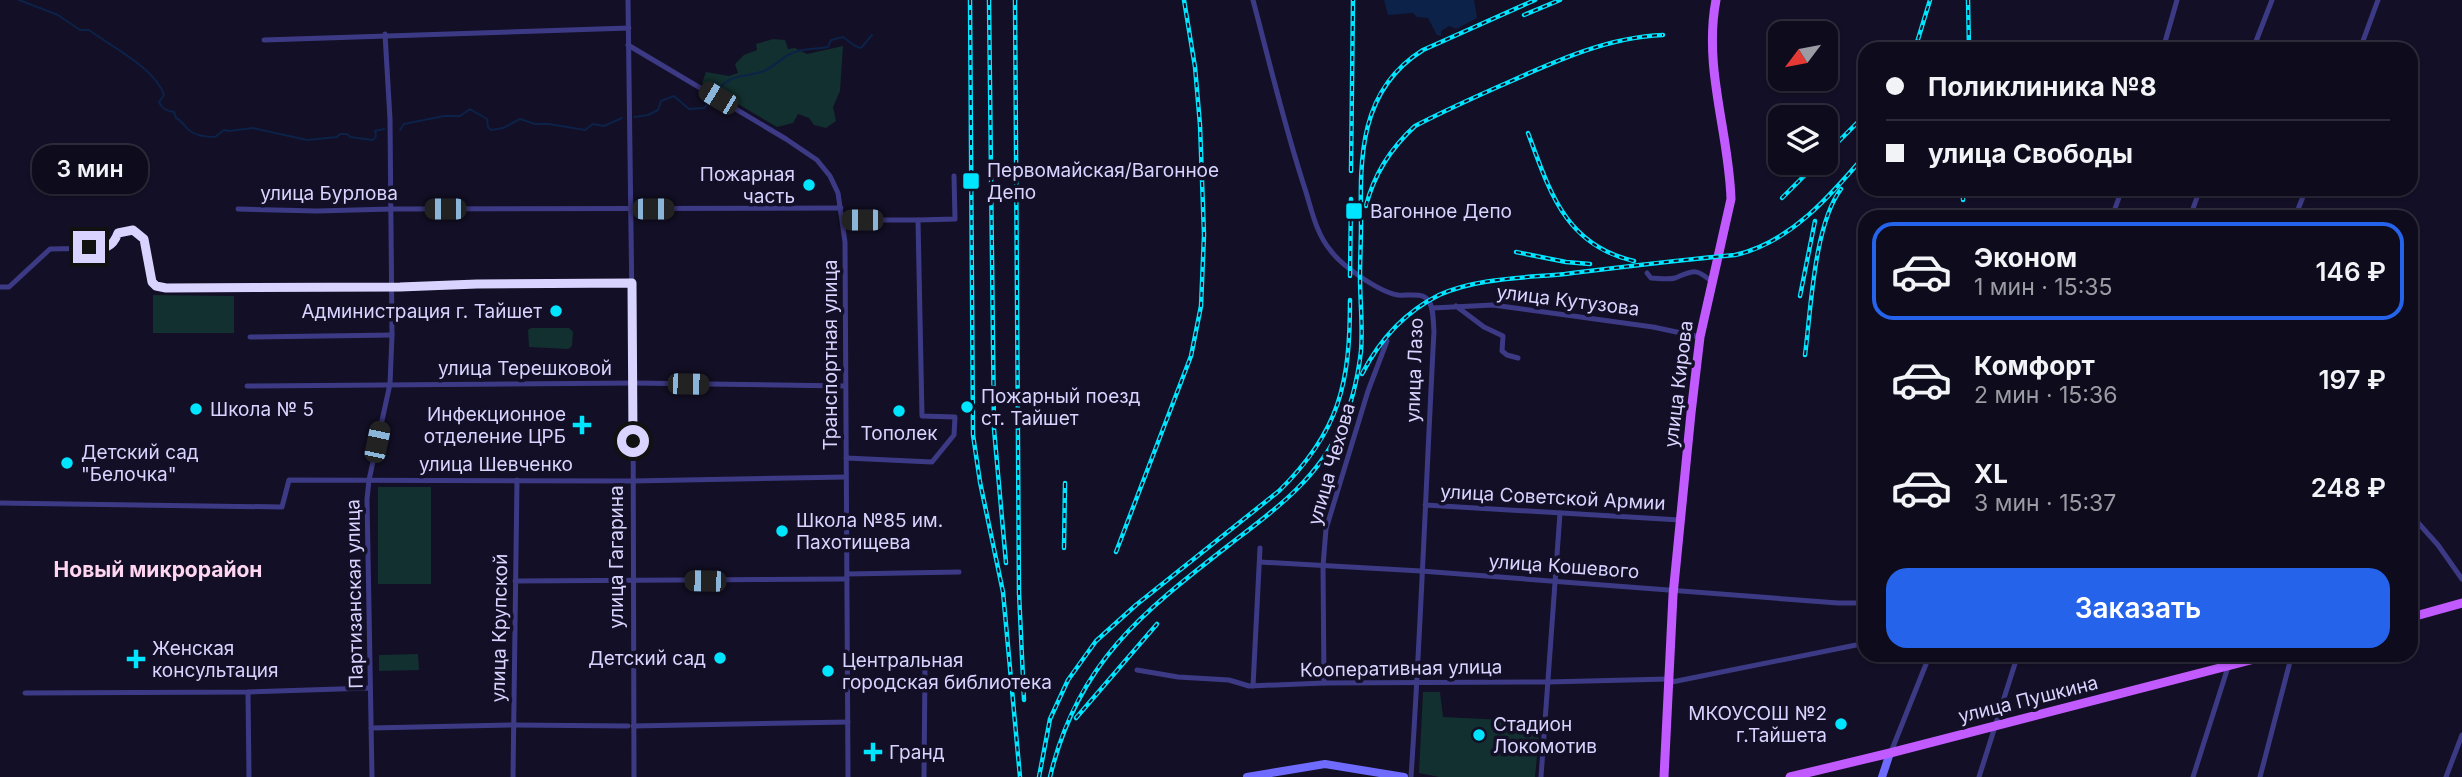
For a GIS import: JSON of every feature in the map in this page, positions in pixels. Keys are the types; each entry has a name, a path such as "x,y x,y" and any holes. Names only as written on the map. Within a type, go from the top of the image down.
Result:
{"main road":[{"name":"улица Кирова","path":"1664,777 1674,590 1700,337 1731,199 1731,180 1716,100 1713,23 1716,0"},
{"path":"2418,615 2460,604"},
{"name":"улица Пушкина","path":"1793,777 1891,754 2238,662"},
{"path":"1882,777 1891,754"},
{"path":"1247,777 1325,764 1404,777"}],"street":[{"name":"улица Гагарина","path":"628,0 633,383 631,726 634,777"},
{"name":"улица Лазо","path":"1252,0 1297,167 1326,245 1342,262 1374,285 1395,295 1421,295 1429,301 1432,308 1434,331 1418,683 1411,777"},
{"path":"2165,42 2177,0"},
{"path":"2256,42 2272,0"},
{"path":"2363,42 2378,0"},
{"path":"264,40 629,28"},
{"name":"Партизанская улица","path":"372,777 367,579 369,481 390,384 393,287 390,119 385,34"},
{"name":"Транспортная улица","path":"628,45 817,160 830,176 838,193 845,242 848,777"},
{"path":"843,220 955,219 954,176"},
{"name":"улица Бурлова","path":"238,209 317,211 841,208"},
{"path":"846,458 932,462 954,435 955,417 922,416 918,220"},
{"path":"0,287 9,287 50,249 106,248 114,244 118,233 126,230 133,230 144,239 152,282 156,286 166,288 632,283"},
{"path":"1647,273 1651,278 1664,279 1676,278 1694,271 1702,273 1712,282"},
{"name":"улица Кутузова","path":"1432,308 1493,305 1653,327 1700,337"},
{"path":"1456,306 1484,327 1503,336 1502,351 1518,358"},
{"path":"250,337 392,335"},
{"name":"улица Чехова","path":"1324,683 1323,566 1326,529 1368,391 1387,341"},
{"name":"улица Терешковой","path":"247,386 633,383 845,386"},
{"name":"улица Шевченко","path":"0,503 282,507 289,480 632,481 846,477"},
{"name":"улица Крупской","path":"513,777 517,480"},
{"name":"улица Советской Армии","path":"1425,505 1680,520"},
{"path":"1541,777 1560,513"},
{"path":"2418,523 2462,579"},
{"path":"1253,686 1260,548"},
{"name":"улица Кошевого","path":"1259,562 1858,603"},
{"path":"515,580 632,581 959,572"},
{"path":"2460,604 2462,593"},
{"name":"Кооперативная улица","path":"1137,670 1178,677 1229,680 1253,686 1324,683 1668,681 1858,645"},
{"path":"1891,754 1927,662"},
{"path":"1979,777 2016,662"},
{"path":"2260,777 2290,662"},
{"path":"2193,777 2229,666"},
{"path":"924,777 925,668"},
{"path":"25,694 370,688"},
{"path":"248,692 249,777"},
{"path":"372,728 848,722"},
{"path":"2446,777 2462,735"}],"green space":[{"path":"773,39 785,40 788,49 795,48 807,54 843,46 840,91 833,107 836,121 826,128 814,125 809,118 798,114 793,123 777,127 702,83 706,72 729,76 738,73 735,64 744,55 757,50 756,44"},
{"path":"153,295 234,296 234,333 153,333"},
{"path":"569,328 573,332 572,346 568,349 529,347 528,330"},
{"path":"378,487 431,487 431,584 378,584"},
{"path":"418,654 419,670 379,671 379,655"},
{"name":"Стадион Локомотив","path":"1423,692 1440,692 1443,717 1525,721 1524,732 1539,736 1535,777 1439,777 1419,773"}],"water":[{"path":"1384,0 1474,0 1477,18 1456,29 1449,26 1441,31 1441,36 1437,35 1428,18 1417,17 1413,13 1388,15"}],"waterway":[{"path":"19,0 58,15 80,30 89,30 132,59 159,85 164,95 159,102 162,106 174,112 176,118 196,134 215,137 224,130 253,128 307,140 337,137 340,134 373,140 375,131 384,129"},
{"path":"716,92 732,79 765,71 795,52 828,47 831,40 843,37 861,48 872,35"},
{"path":"634,117 658,110 661,101 674,96 689,109 704,108 712,100"},
{"path":"400,130 404,124 444,116 460,116 470,109 487,119 491,130 503,128 520,119 535,124 585,130 593,124 604,126 622,118"}],"railway":[{"path":"970,0 973,435 1003,592 1020,777"},
{"path":"989,0 994,429 1006,563"},
{"path":"1015,0 1019,593 1024,700"},
{"path":"1116,552 1191,356 1201,306 1204,235 1200,125 1195,67 1184,0"},
{"path":"1351,171 1353,0"},
{"path":"1050,777 1062,736 1078,700 1120,640 1174,589 1297,489 1321,461 1341,427 1354,390 1361,351 1363,150 1375,105 1386,85 1402,66 1423,50 1535,0"},
{"path":"1524,15 1560,0"},
{"path":"1917,42 1930,0"},
{"path":"1968,0 1969,42"},
{"path":"1366,206 1384,162 1415,126 1565,58 1623,40 1663,35"},
{"path":"1838,142 1858,122"},
{"path":"1528,133 1553,195 1576,229 1591,243 1634,261"},
{"path":"1362,374 1376,350 1394,328 1427,302 1453,289 1500,280 1735,255 1755,249 1774,240 1808,215 1858,163"},
{"path":"1782,198 1805,175"},
{"path":"1805,355 1819,245 1832,205 1841,189"},
{"path":"1350,276 1351,199"},
{"path":"1800,296 1815,221"},
{"path":"1516,252 1590,264"},
{"path":"1039,777 1050,719 1068,680 1096,641 1136,605 1279,491 1316,448 1328,426 1344,381 1350,300"},
{"path":"1064,548 1065,483"},
{"path":"1076,718 1157,624"}],"place":[{"name":"Первомайская/Вагонное Депо","path":"971,181"},
{"name":"Пожарная часть","path":"809,185"},
{"name":"Вагонное Депо","path":"1354,211"},
{"name":"Администрация г. Тайшет","path":"556,311"},
{"name":"Пожарный поезд ст. Тайшет","path":"967,407"},
{"name":"Школа № 5","path":"196,409"},
{"name":"Тополек","path":"899,411"},
{"name":"Инфекционное отделение ЦРБ","path":"582,425"},
{"name":"Детский сад \"Белочка\"","path":"67,463"},
{"name":"Школа №85 им. Пахотищева","path":"782,531"},
{"name":"Детский сад","path":"720,658"},
{"name":"Женская консультация","path":"136,659"},
{"name":"Центральная городская библиотека","path":"828,671"},
{"name":"МКОУСОШ №2 г.Тайшета","path":"1841,724"},
{"name":"Стадион Локомотив","path":"1479,735"},
{"name":"Гранд","path":"873,752"}],"district":[{"name":"Новый микрорайон","path":"158,570"}],"route":[{"path":"89,247 106,248 114,244 118,233 133,230 144,239 152,282 156,286 166,288 632,283 633,441"}]}
